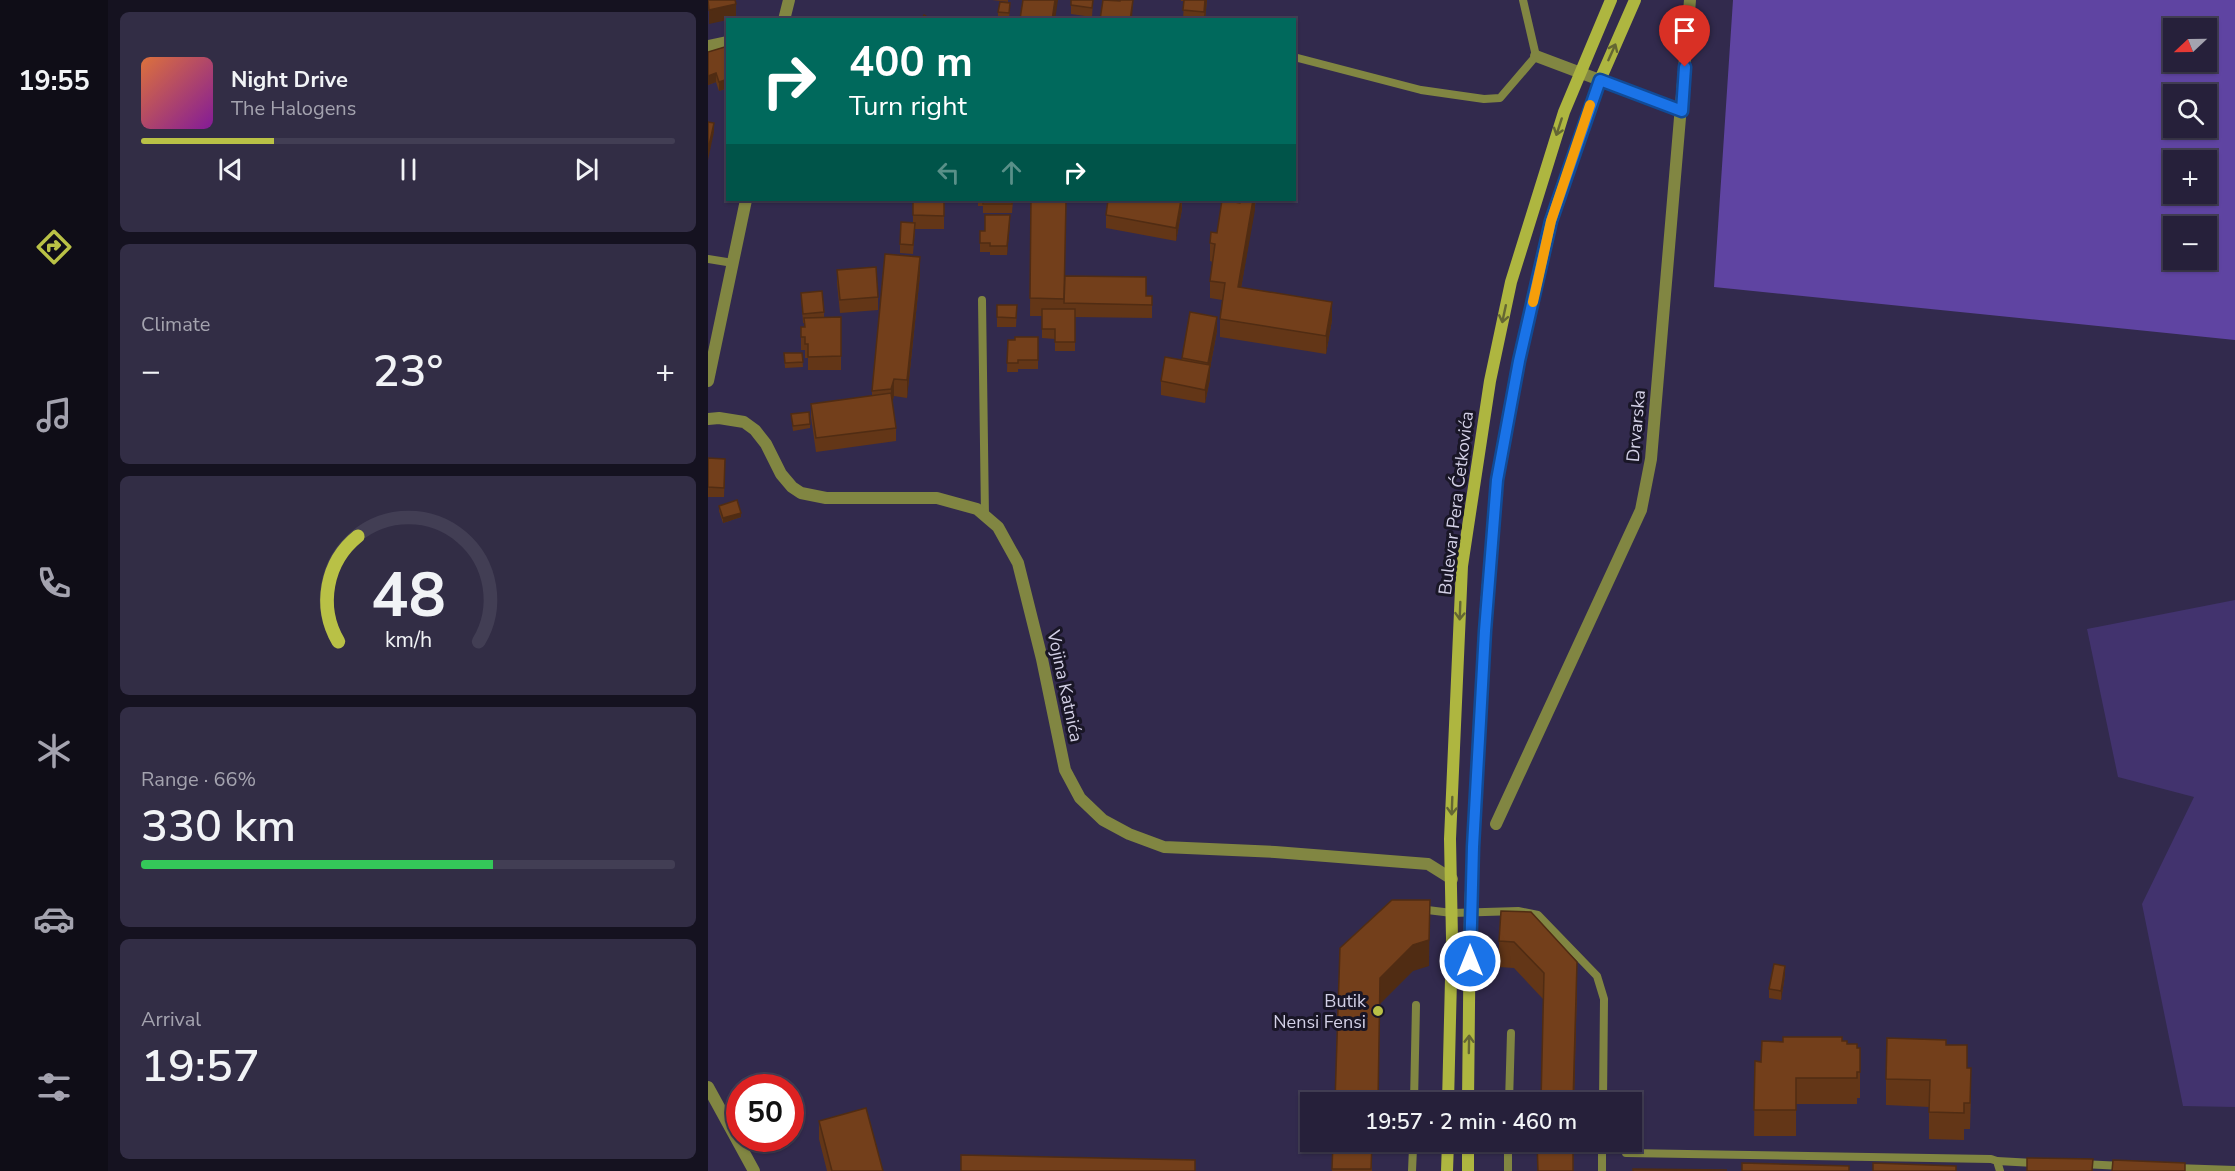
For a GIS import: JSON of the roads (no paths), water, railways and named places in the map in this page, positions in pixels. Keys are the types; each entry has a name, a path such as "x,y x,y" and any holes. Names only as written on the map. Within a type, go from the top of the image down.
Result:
{"main road":[{"name":"Bulevar Pera Ćetkovića","path":"1448,1092 1452,913 1450,839 1462,566 1490,381 1511,282 1579,72 1611,0"},
{"name":"Bulevar Pera Ćetkovića","path":"1468,1092 1470,912 1485,619 1497,480 1519,361 1551,221 1600,80 1635,0"},
{"path":"1447,1171 1448,1152"},
{"path":"1468,1152 1468,1171"}],"street":[{"path":"784,18 789,0"},
{"name":"Drvarska","path":"1496,824 1645,498 1651,459 1690,0"},
{"path":"708,46 726,42"},
{"path":"1536,56 1682,111"},
{"path":"708,381 746,201"},
{"name":"Vojina Katnića","path":"708,419 719,418 744,422 755,430 766,444 781,474 792,487 801,493 826,498 937,498 977,509 998,527 1018,563 1042,659 1065,770 1080,798 1103,820 1129,834 1164,847 1275,852 1428,864 1452,879"},
{"path":"708,1087 754,1171"}],"lane":[{"path":"1296,58 1421,90 1484,99 1500,98 1536,56 1523,0"},
{"path":"708,259 733,263"},
{"path":"982,300 985,516"},
{"path":"1408,907 1452,913 1518,910 1538,915 1598,976 1604,999 1603,1092"},
{"path":"1414,1092 1416,1005"},
{"path":"1509,1092 1511,1033"},
{"path":"1412,1171 1413,1152"},
{"path":"1508,1152 1508,1171"},
{"path":"1602,1152 1602,1171"},
{"path":"1626,1153 1991,1159 2045,1163"},
{"path":"1997,1161 2000,1171"},
{"path":"2069,1164 2128,1166"},
{"path":"2164,1167 2235,1170"}],"place":[{"name":"Butik Nensi Fensi","path":"1378,1011"}]}
